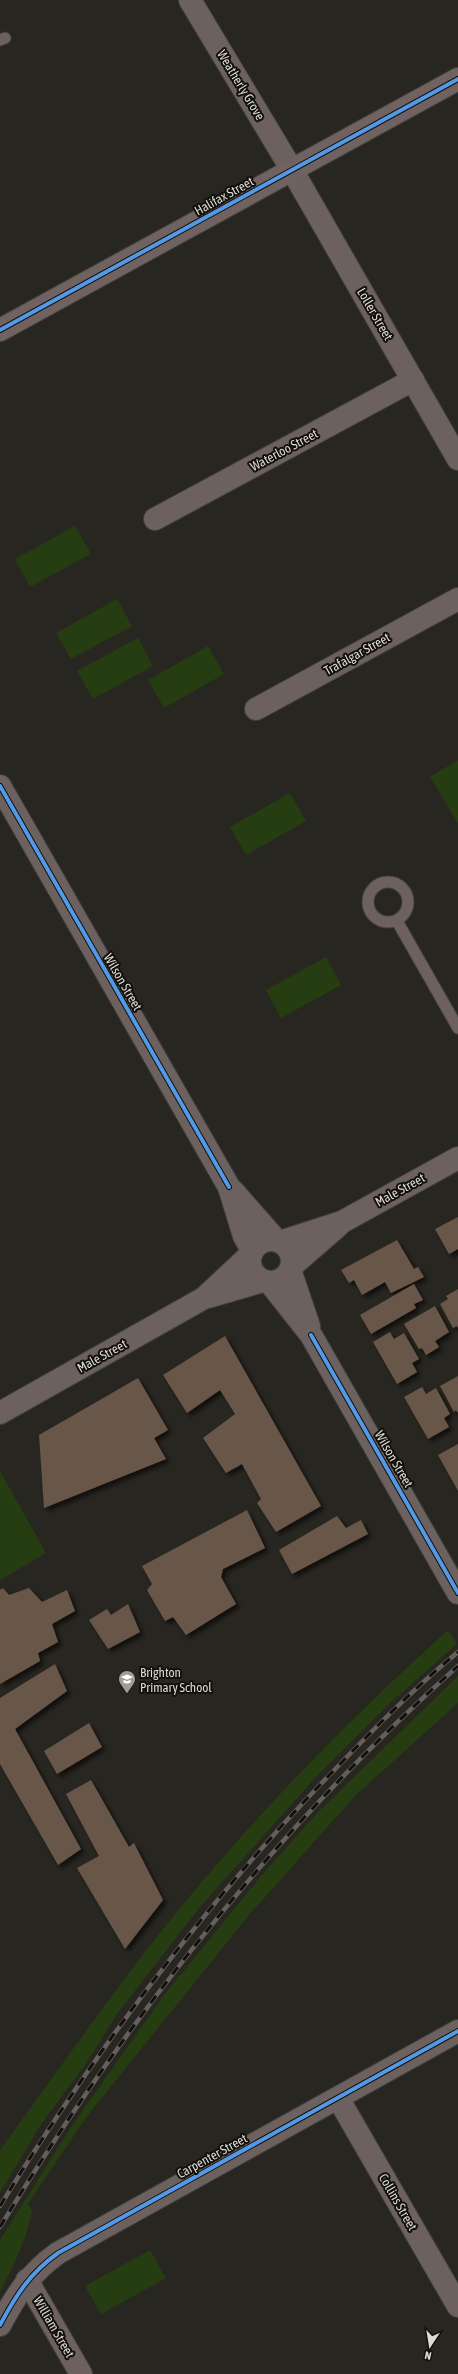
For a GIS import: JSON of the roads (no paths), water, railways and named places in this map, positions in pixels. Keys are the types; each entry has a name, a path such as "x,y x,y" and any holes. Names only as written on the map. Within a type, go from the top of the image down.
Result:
{"street":[{"name":"Weatherly Grove","path":"190,0 292,170"},
{"name":"Halifax Street","path":"0,330 458,79"},
{"name":"Loller Street","path":"292,170 458,458"},
{"name":"Waterloo Street","path":"155,519 413,380"},
{"name":"Trafalgar Street","path":"256,709 458,599"},
{"name":"Wilson Street","path":"0,786 229,1187 278,1241"},
{"name":"Male Street","path":"278,1241 342,1222 458,1158"},
{"name":"Wilson Street","path":"229,1187 244,1236 252,1252"},
{"name":"Male Street","path":"291,1268 342,1222"},
{"path":"262,1241 278,1241 290,1252 291,1268 281,1280 266,1282 253,1273 250,1260 252,1252 262,1241"},
{"name":"Male Street","path":"0,1413 204,1298 252,1252"},
{"name":"Wilson Street","path":"291,1268 311,1335"},
{"name":"Wilson Street","path":"266,1282 311,1335 458,1593"},
{"name":"Male Street","path":"204,1298 266,1282"},
{"name":"Carpenter Street","path":"0,2324 27,2280 39,2267 58,2253 458,2031"},
{"name":"Collins Street","path":"338,2098 458,2306"},
{"name":"William Street","path":"27,2280 81,2374"}],"lane":[{"path":"397,920 458,1028"}],"railway":[{"path":"0,2206 71,2095 109,2041 148,1988 229,1886 272,1836 351,1753 403,1701 458,1652"},
{"path":"0,2227 48,2150 99,2074 152,2001 208,1929 266,1860 327,1793 391,1728 458,1666"}],"place":[{"name":"Brighton Primary School","path":"127,1694"}]}
